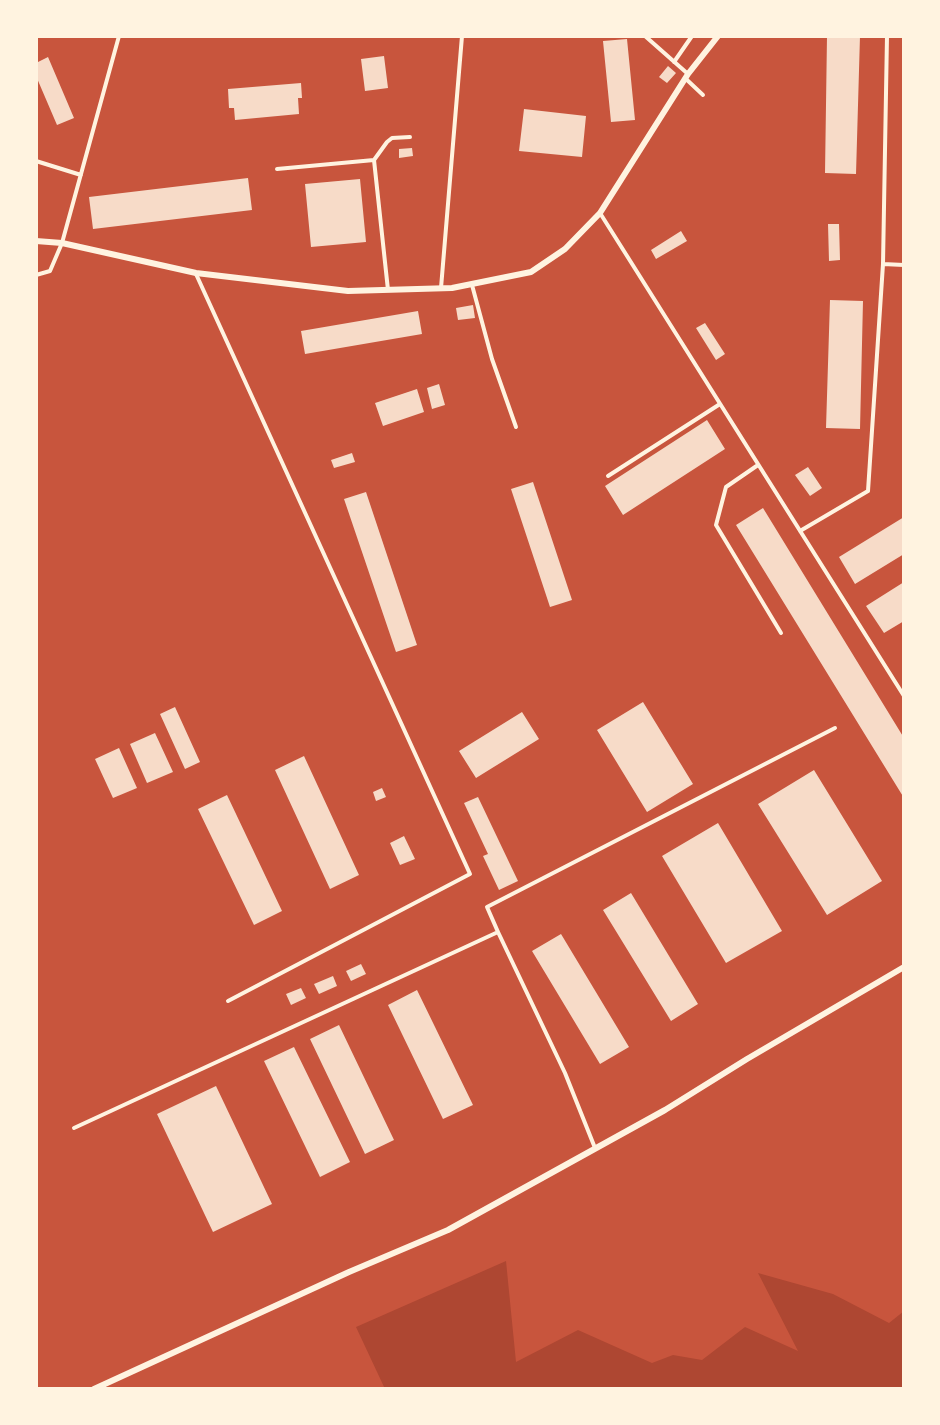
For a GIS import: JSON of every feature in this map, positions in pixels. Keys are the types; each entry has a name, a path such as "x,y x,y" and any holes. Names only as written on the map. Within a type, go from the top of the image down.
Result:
{"street":[{"path":"36,241 62,243 196,273 348,291 452,288 531,272 565,249 600,213 686,76 717,36"},
{"path":"94,1389 110,1386 349,1272 448,1230 665,1110 747,1059 904,968"}],"lane":[{"path":"36,275 50,271 62,243 119,36"},
{"path":"441,288 462,36"},
{"path":"645,36 674,62 703,95"},
{"path":"674,62 692,36"},
{"path":"800,531 868,491 883,264 887,36"},
{"path":"388,290 374,160 387,142 393,138 410,137"},
{"path":"277,169 374,160"},
{"path":"36,161 81,176"},
{"path":"600,213 904,696"},
{"path":"883,264 904,265"},
{"path":"196,273 470,874 228,1001"},
{"path":"472,284 492,359 516,428"},
{"path":"608,476 720,404"},
{"path":"758,465 726,488 717,525 781,633"},
{"path":"596,1148 565,1073 487,907 835,728"},
{"path":"74,1128 498,932"}],"shaded area":[{"path":"506,1261 516,1362 578,1330 652,1363 673,1355 702,1360 745,1327 798,1351 758,1273 833,1294 889,1323 904,1311 904,1389 385,1389 356,1327"}],"building":[{"path":"827,36 860,36 856,174 825,173"},
{"path":"627,39 635,120 611,122 603,41"},
{"path":"384,56 388,88 365,91 361,59"},
{"path":"48,57 74,118 57,125 36,76 36,63"},
{"path":"668,66 676,73 667,83 659,77"},
{"path":"301,83 302,98 298,98 299,114 235,120 234,108 229,108 228,89"},
{"path":"524,109 586,116 582,157 519,151"},
{"path":"412,148 413,156 399,158 399,149"},
{"path":"248,178 252,210 93,229 89,197"},
{"path":"360,179 366,242 311,247 305,184"},
{"path":"828,224 839,224 840,260 829,261"},
{"path":"681,231 687,241 656,259 651,250"},
{"path":"830,300 863,301 860,429 826,428"},
{"path":"473,305 475,318 458,320 456,308"},
{"path":"418,311 422,334 305,354 301,331"},
{"path":"705,323 725,354 716,360 696,328"},
{"path":"439,384 445,405 432,409 427,388"},
{"path":"417,389 424,412 383,426 375,403"},
{"path":"707,420 725,449 623,515 605,486"},
{"path":"352,453 355,462 334,468 331,460"},
{"path":"808,467 822,488 810,496 795,475"},
{"path":"533,482 572,600 550,607 511,489"},
{"path":"366,492 417,645 396,652 344,499"},
{"path":"763,508 904,738 904,798 736,525"},
{"path":"904,517 904,554 855,584 839,557"},
{"path":"904,582 904,621 884,633 866,606"},
{"path":"643,702 693,784 647,812 597,730"},
{"path":"175,707 200,762 185,769 160,714"},
{"path":"522,712 539,739 476,778 459,751"},
{"path":"155,733 173,772 147,783 130,744"},
{"path":"119,748 137,788 113,798 95,759"},
{"path":"304,756 359,875 330,889 275,770"},
{"path":"814,770 882,881 827,915 758,804"},
{"path":"382,788 386,797 376,801 373,792"},
{"path":"227,795 282,911 254,925 198,809"},
{"path":"478,797 518,881 499,890 483,856 488,854 464,803"},
{"path":"718,823 782,931 726,963 662,856"},
{"path":"404,836 415,859 400,865 390,843"},
{"path":"631,893 698,1004 671,1021 603,910"},
{"path":"561,934 629,1047 600,1064 532,951"},
{"path":"361,964 366,974 351,981 346,971"},
{"path":"333,976 337,986 319,994 314,984"},
{"path":"301,988 306,998 291,1005 286,994"},
{"path":"417,990 473,1105 443,1119 388,1005"},
{"path":"339,1025 394,1140 365,1154 310,1039"},
{"path":"294,1047 350,1162 320,1177 264,1061"},
{"path":"216,1086 272,1204 213,1232 157,1114"}]}
